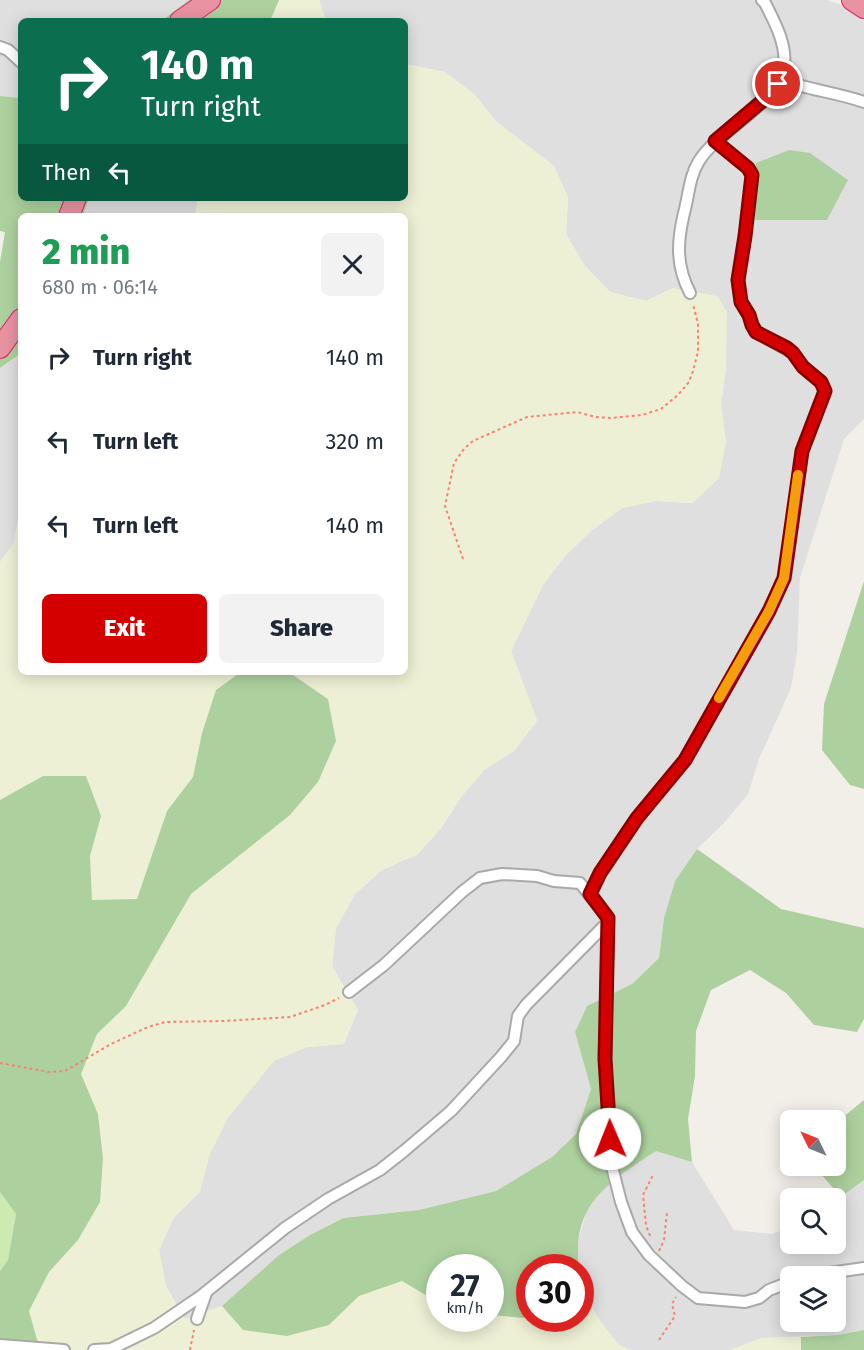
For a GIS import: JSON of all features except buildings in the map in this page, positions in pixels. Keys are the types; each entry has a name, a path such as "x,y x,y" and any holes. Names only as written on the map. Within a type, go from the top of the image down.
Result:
{"highway":[{"path":"184,18 210,0"},
{"path":"852,0 864,8"},
{"path":"0,348 18,324"}],"street":[{"path":"690,293 683,279 678,257 679,233 693,175 699,161 715,141 767,97 780,79 783,69 783,43 762,0"},
{"path":"0,47 8,50 18,59"},
{"path":"780,79 800,87 836,93 864,102"},
{"path":"590,894 600,873 637,818 685,760 769,611 784,578 802,451 825,391 821,382 803,367 793,353 756,332 741,302 738,280 752,175 748,168 715,141"},
{"path":"349,992 384,965 480,878 502,874 537,876 554,881 580,883 608,918 605,1059 610,1119 610,1159 621,1202 632,1232 649,1255 698,1298 745,1302 759,1298 769,1290 780,1286"},
{"path":"94,1350 111,1349 153,1328 206,1293 285,1228 328,1199 380,1170 451,1111 514,1041 518,1016 526,1005 607,923"},
{"path":"846,1271 864,1268"},
{"path":"197,1319 206,1293"},
{"path":"0,1345 64,1350"}],"path":[{"path":"463,559 445,506 454,463 464,449 473,441 527,417 577,412 611,418 642,415 661,409 689,382 698,352 698,324 690,293"},
{"path":"0,1063 49,1072 65,1071 111,1044 148,1026 165,1022 290,1017 325,1005 349,992"},
{"path":"653,1175 643,1195 646,1225 658,1255 664,1240 667,1214"},
{"path":"659,1340 675,1316 672,1304 682,1286"},
{"path":"190,1350 197,1319"}],"shaded area":[{"path":"0,0 189,0 165,18 18,18 18,98 0,96"},
{"path":"319,0 827,0 852,9 864,19 864,419 844,439 800,578 797,652 791,688 759,759 748,794 724,823 697,849 675,881 664,918 659,958 632,984 587,1006 575,1032 591,1089 576,1134 552,1157 496,1191 419,1210 342,1218 279,1255 222,1306 185,1319 166,1286 159,1250 174,1217 200,1192 209,1156 227,1119 274,1060 307,1047 344,1044 358,1010 332,967 336,928 355,894 382,870 418,854 442,827 461,797 484,770 514,751 537,721 511,651 543,585 565,556 592,530 622,508 656,501 693,503 726,442 721,405 726,368 673,288 646,301 610,292 585,266 566,234 568,198 554,166 497,122 474,94 445,72 408,65 408,18 325,18"},
{"path":"88,201 198,201 196,213 84,213"},
{"path":"18,357 18,518 14,543 0,562 0,368"},
{"path":"656,1150 692,1162 734,1230 772,1234 780,1231 780,1254 846,1254 846,1194 864,1180 864,1330 838,1335 762,1338 729,1350 631,1350 619,1346 594,1310 594,1254 578,1254 577,1246 587,1209 610,1181"}],"green space":[{"path":"189,0 279,0 271,18 165,18"},
{"path":"279,0 319,0 325,18 271,18"},
{"path":"408,65 445,72 474,94 497,122 554,166 568,198 566,234 585,266 610,292 646,301 673,288 717,296 727,312 726,368 721,405 726,442 719,478 693,503 656,501 622,508 592,530 565,556 543,585 511,651 537,720 514,751 484,770 461,797 442,827 418,854 382,870 355,894 336,928 332,966 358,1010 343,1044 307,1047 274,1061 227,1119 209,1156 200,1192 174,1217 159,1250 166,1286 185,1319 222,1306 243,1330 329,1325 359,1296 402,1280 426,1295 426,1332 504,1332 504,1316 516,1317 516,1332 594,1332 594,1310 619,1345 631,1350 40,1350 29,1311 49,1272 78,1240 103,1158 98,1114 81,1074 97,1034 126,1006 191,894 318,782 336,741 328,699 293,675 408,675 408,213 196,213 198,201 408,201"},
{"path":"0,96 18,98 18,201 88,201 84,213 18,213 18,356 0,368 0,262 5,232 0,231"},
{"path":"789,150 810,153 848,180 827,220 755,220 756,163"},
{"path":"18,518 18,675 237,675 216,690 202,733 193,777 167,811 137,899 92,901 90,856 101,816 43,776 0,800 0,562 14,543"},
{"path":"864,581 864,789 850,785 822,750 824,704"},
{"path":"237,675 293,675 328,699 336,741 318,782 290,815 191,894 126,1006 97,1034 81,1074 98,1114 103,1158 100,1202 78,1240 49,1272 29,1311 40,1350 0,1350 0,1271 8,1260 16,1214 0,1192 0,800 43,776 86,776 101,816 90,856 92,900 137,899 167,811 193,777 202,733 216,690"},
{"path":"697,849 781,909 864,928 864,1019 857,1032 814,1025 786,993 750,970 711,990 696,1031 695,1076 688,1119 692,1162 656,1151 623,1173 597,1197 587,1211 581,1227 578,1254 516,1254 516,1317 504,1316 504,1254 426,1254 426,1295 402,1281 359,1296 329,1325 287,1336 243,1330 222,1306 279,1255 310,1235 343,1218 419,1210 496,1191 552,1157 576,1134 591,1089 575,1032 587,1006 632,984 659,958 664,918 675,881"},
{"path":"864,1100 864,1180 846,1193 846,1188 833,1188 823,1176 846,1176 846,1115"},
{"path":"0,1192 16,1214 8,1260 0,1271"},
{"path":"864,1330 864,1350 801,1350 801,1337 838,1335"},
{"path":"801,1337 801,1350 729,1350 762,1338"}],"slow traffic":[{"path":"719,698 769,611 784,578 788,565 798,475"}],"route":[{"path":"610,1139 605,1059 608,918 590,894 600,873 637,818 685,760 769,611 788,565 802,451 825,391 821,382 803,367 793,353 756,332 738,292 752,175 748,168 715,141 767,97 778,84"}]}
